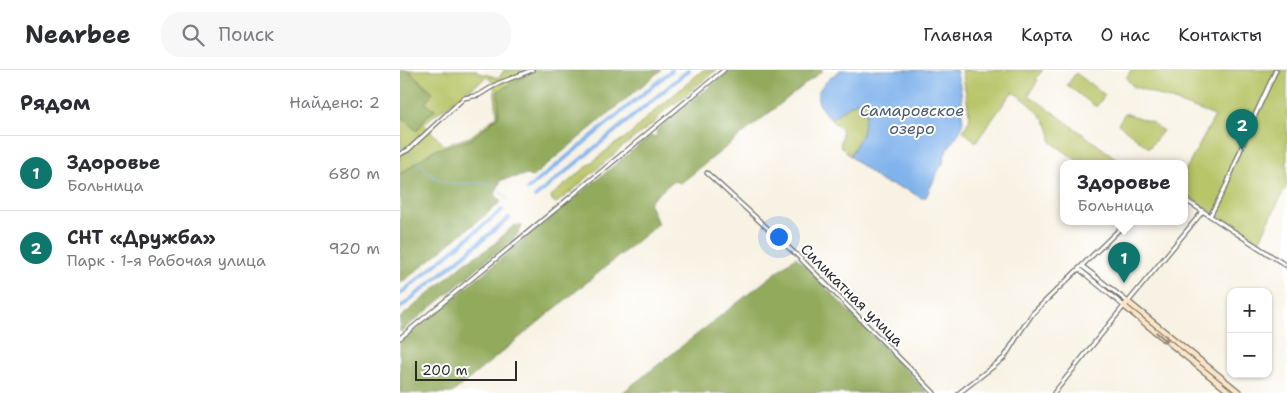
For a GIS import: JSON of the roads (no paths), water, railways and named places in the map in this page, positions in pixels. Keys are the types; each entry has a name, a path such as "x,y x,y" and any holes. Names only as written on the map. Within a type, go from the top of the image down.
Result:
{"street":[{"path":"400,154 408,150 464,98 479,95 497,84 532,70"},
{"path":"400,338 724,70"},
{"path":"1210,216 1276,70"},
{"name":"Силикатная улица","path":"708,173 800,258 934,393"},
{"path":"1188,202 1287,266"},
{"path":"1054,393 1203,211"},
{"path":"959,393 1004,358 1033,313 1124,225"},
{"path":"1080,267 1128,302 1240,393"},
{"path":"1080,267 1124,306 1231,393"}],"water":[{"name":"Самаровское озеро","path":"840,70 956,70 962,96 963,125 947,150 943,164 926,197 921,198 908,190 882,182 850,156 862,134 868,100 864,98 830,119 819,104 818,98 818,92 821,87"}],"waterway":[{"path":"528,189 672,70"},
{"path":"535,197 689,70"},
{"path":"400,145 435,178 441,181 460,184 484,183 499,191 507,199"},
{"path":"400,294 502,210"},
{"path":"400,308 509,218"}],"place":[{"name":"СНТ «Дружба»","path":"1242,150"},
{"name":"Здоровье","path":"1124,283"}]}
